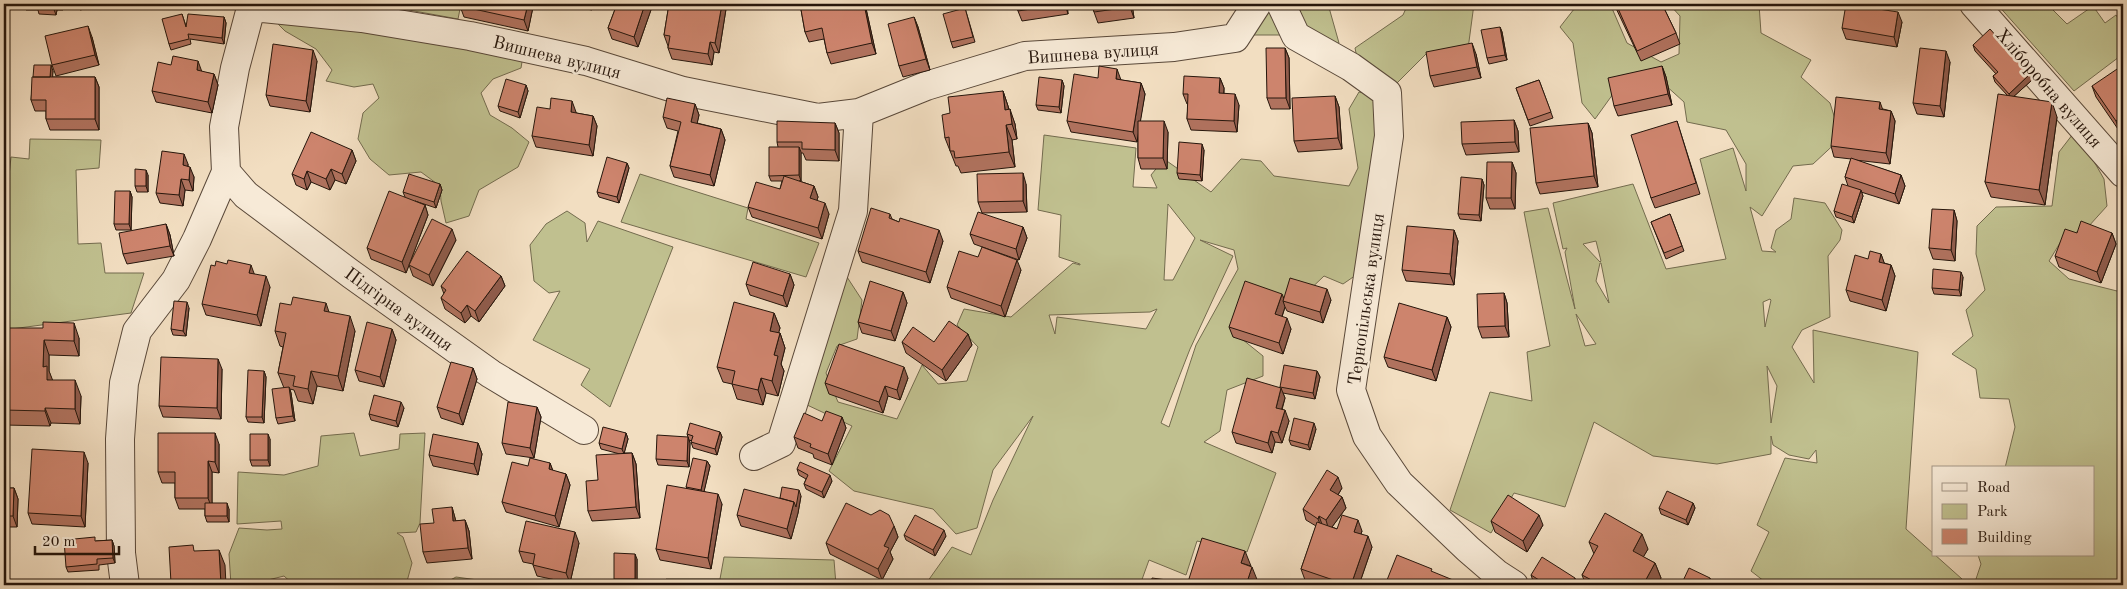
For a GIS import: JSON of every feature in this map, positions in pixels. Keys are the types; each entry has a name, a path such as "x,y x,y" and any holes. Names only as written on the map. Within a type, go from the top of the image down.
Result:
{"street":[{"name":"Вишнева вулиця","path":"252,5 362,18 470,36 586,61 683,91 818,118 860,113 926,86 1025,56 1174,47 1235,38 1257,4"},
{"name":"Тернопільська вулиця","path":"1281,4 1296,36 1351,67 1387,93 1389,136 1351,390 1367,436 1399,483 1500,582"},
{"name":"Хліборобна вулиця","path":"1974,4 2123,173"},
{"path":"125,585 121,553 120,448 124,383 137,331 176,280 197,239 226,172 224,127 235,68 252,5"},
{"path":"754,456 781,443 853,210 860,113"},
{"name":"Підгірна вулиця","path":"226,172 246,195 351,274 491,374 584,430"}],"green space":[{"path":"376,4 461,4 458,19"},
{"path":"1272,4 1283,35 1247,35"},
{"path":"1291,4 1328,4 1339,43 1319,48"},
{"path":"1408,4 1474,4 1468,49 1428,52 1387,93 1363,87 1355,48 1403,15"},
{"path":"1578,4 1603,4 1611,6 1627,43 1661,62 1679,54 1680,16 1669,4 1759,4 1761,33 1811,60 1801,77 1830,103 1841,138 1813,164 1793,166 1762,216 1750,207 1762,251 1776,252 1771,248 1776,230 1791,219 1794,198 1825,203 1842,230 1840,240 1828,256 1830,317 1802,330 1792,347 1814,383 1813,330 1918,352 1906,529 1932,552 1932,556 1936,556 1962,579 1960,585 1769,585 1751,571 1769,532 1757,525 1785,458 1817,463 1816,450 1809,459 1789,455 1773,445 1771,436 1771,454 1717,464 1653,456 1594,422 1565,507 1514,493 1491,533 1450,510 1490,392 1532,401 1527,352 1550,346 1524,212 1548,208 1575,309 1565,252 1567,248 1563,249 1553,203 1633,184 1666,269 1726,259 1700,159 1733,148 1746,191 1746,164 1726,130 1687,122 1684,102 1653,74 1618,87 1595,119 1582,103 1573,43 1560,27","holes":["1596,241 1601,261 1600,262 1583,244","1601,263 1609,303 1596,281","1771,300 1765,327 1763,302","1576,314 1596,344 1585,346","1767,366 1777,386 1771,422"]},
{"path":"1997,4 2047,4 2067,24 2093,6 2105,23 2116,15 2123,26 2123,54 2074,91"},
{"path":"271,17 526,37 521,68 493,79 481,93 490,115 512,128 529,142 518,167 479,190 469,216 446,223 440,186 421,172 389,175 370,159 358,139 363,113 379,98 373,84 354,87 326,81 332,70 316,49 285,31"},
{"path":"1359,92 1378,96 1372,177 1359,273 1343,284 1324,276 1300,299 1243,293 1232,331 1263,356 1263,376 1227,390 1220,431 1204,442 1276,473 1247,552 1197,541 1186,575 1149,560 1140,585 925,585 952,547 971,555 993,500 1033,416 993,470 977,528 956,534 933,509 854,491 829,471 852,426 805,404 829,304 847,277 862,300 857,339 837,346 826,373 838,402 897,419 922,365 938,384 967,381 978,347 957,325 964,309 1011,317 1073,263 1080,265 1059,257 1061,215 1038,210 1044,135 1136,148 1133,187 1157,188 1151,175 1164,159 1211,192 1241,159 1261,161 1274,176 1349,186 1358,168 1349,109","holes":["1168,204 1195,238 1173,280 1164,280","1200,240 1234,250 1238,269 1196,345 1169,427 1161,423 1190,349 1233,256","1157,309 1146,329 1057,317 1055,334 1049,315 1150,312"]},
{"path":"2076,130 2104,179 2107,206 2088,227 2063,238 2049,261 2069,279 2121,292 2123,290 2123,585 1974,585 1981,564 1978,556 2094,556 2094,466 2005,466 2015,427 2009,399 1980,398 1976,369 1952,354 1973,336 1966,310 1985,290 1976,254 1977,226 1996,207 2052,206 2059,152"},
{"path":"30,139 101,140 99,168 76,170 78,244 101,243 105,273 144,273 131,313 4,330 4,223 11,157 29,159"},
{"path":"640,174 748,208 746,219 819,243 806,277 621,222"},
{"path":"567,211 585,223 587,242 598,221 673,247 610,407 581,385 590,369 533,340 560,291 549,293 534,281 530,245 546,224"},
{"path":"354,433 360,456 399,449 400,434 425,433 420,523 416,532 397,533 403,537 412,563 406,585 294,585 284,576 256,583 255,585 231,585 229,554 239,528 282,529 281,521 237,524 238,472 284,475 318,466 321,436"},
{"path":"724,557 834,560 836,585 666,585 666,579 720,579"},
{"path":"456,577 485,581 495,585 441,585"}],"building":[{"path":"461,4 528,4 524,20 460,6"},
{"path":"617,4 645,4 634,37 608,28"},
{"path":"669,4 722,4 715,43 710,42 708,54 668,48 670,36 664,35"},
{"path":"800,4 864,4 872,43 827,53 822,28 805,32"},
{"path":"1017,4 1063,4 1018,11"},
{"path":"1092,4 1129,4 1130,7 1094,12"},
{"path":"1616,4 1662,4 1676,33 1637,51"},
{"path":"1846,4 1898,12 1894,37 1842,28"},
{"path":"965,8 973,37 951,42 943,14"},
{"path":"182,14 186,27 188,14 224,17 222,38 188,34 189,39 169,44 162,19"},
{"path":"914,17 926,59 899,66 888,24"},
{"path":"88,26 95,55 52,65 45,36"},
{"path":"1500,27 1505,55 1487,58 1481,30"},
{"path":"1990,29 2030,74 2009,94 1993,76 1998,72 1973,45"},
{"path":"1472,43 1477,67 1430,76 1426,52"},
{"path":"273,44 313,50 306,101 266,95"},
{"path":"1266,48 1285,48 1286,98 1267,98"},
{"path":"1920,48 1946,51 1940,106 1913,103"},
{"path":"173,56 198,61 197,70 214,74 208,102 152,91 158,62 171,65"},
{"path":"34,65 51,65 50,77 33,77"},
{"path":"2123,65 2123,116 2116,121 2092,86"},
{"path":"1099,66 1117,69 1116,79 1141,83 1133,132 1067,121 1074,74 1098,78"},
{"path":"1662,66 1668,94 1614,106 1608,78"},
{"path":"1184,76 1220,78 1219,93 1235,94 1234,121 1187,119 1188,94 1183,94"},
{"path":"32,77 95,77 95,119 46,119 46,100 31,100"},
{"path":"1039,77 1062,80 1059,107 1036,105"},
{"path":"506,79 526,85 518,112 498,106"},
{"path":"1539,80 1551,112 1528,120 1516,88"},
{"path":"1003,91 1005,110 1010,109 1012,124 1006,125 1009,152 955,158 954,151 950,151 949,137 945,138 942,115 950,113 948,97"},
{"path":"1998,94 2052,102 2039,190 1985,182"},
{"path":"1335,96 1338,138 1294,141 1292,98"},
{"path":"1836,97 1880,102 1879,109 1891,111 1886,153 1831,146"},
{"path":"551,98 572,101 571,112 593,116 589,145 532,136 537,107 550,109"},
{"path":"667,98 695,104 691,122 721,129 710,175 670,166 681,122 663,117"},
{"path":"1514,120 1515,142 1462,144 1461,122"},
{"path":"777,121 835,123 835,150 802,149 802,142 777,142"},
{"path":"1138,121 1164,121 1163,158 1138,158"},
{"path":"1677,121 1696,183 1651,198 1631,135"},
{"path":"1588,123 1594,176 1536,183 1530,128"},
{"path":"311,132 352,150 342,174 331,169 326,179 307,171 304,179 292,174"},
{"path":"1179,142 1202,144 1200,175 1177,173"},
{"path":"769,147 799,147 799,175 769,176"},
{"path":"162,151 184,154 183,165 190,167 189,180 181,179 179,195 156,193"},
{"path":"607,157 627,163 617,197 597,192"},
{"path":"1851,158 1901,175 1895,194 1845,177"},
{"path":"1487,162 1512,162 1511,198 1486,198"},
{"path":"135,169 146,170 146,186 135,186"},
{"path":"1023,173 1023,201 978,202 977,174"},
{"path":"409,174 440,184 434,202 403,192"},
{"path":"784,176 814,186 810,198 825,203 818,228 748,207 756,182 780,189"},
{"path":"1461,177 1482,179 1479,215 1458,214"},
{"path":"1842,184 1861,190 1852,217 1834,211"},
{"path":"115,191 130,191 129,224 114,224"},
{"path":"389,191 425,205 402,262 367,248"},
{"path":"871,208 890,214 889,218 899,222 900,218 939,230 926,272 858,251"},
{"path":"1932,209 1954,210 1951,250 1929,248"},
{"path":"978,212 1023,227 1016,249 970,234"},
{"path":"1670,214 1682,246 1664,253 1651,222"},
{"path":"432,219 452,229 429,275 409,265"},
{"path":"2081,221 2112,233 2097,272 2055,256 2065,229 2077,233"},
{"path":"166,224 170,246 123,254 119,233"},
{"path":"1407,226 1454,230 1450,274 1402,270"},
{"path":"982,247 1017,260 1001,306 947,287 959,251 978,257"},
{"path":"467,251 501,276 475,311 467,305 461,313 441,298 446,290 441,286"},
{"path":"1870,251 1881,254 1879,262 1891,265 1882,300 1846,290 1855,255 1868,259"},
{"path":"228,260 251,265 249,273 266,276 257,315 202,304 211,265 215,266 216,261 227,264"},
{"path":"753,262 790,274 783,296 746,284"},
{"path":"1933,269 1961,272 1959,290 1932,288"},
{"path":"1290,278 1327,289 1320,312 1283,301"},
{"path":"870,281 903,292 891,331 858,322"},
{"path":"1245,281 1282,294 1275,314 1287,318 1279,343 1229,327"},
{"path":"1504,293 1505,326 1478,327 1477,294"},
{"path":"293,297 326,303 324,311 350,316 338,376 311,371 308,389 293,386 295,376 278,373 286,333 275,331 280,303 291,305"},
{"path":"174,301 187,302 183,331 171,329"},
{"path":"734,302 774,313 770,331 780,333 774,355 778,356 772,381 761,378 758,390 732,384 735,371 717,367"},
{"path":"1399,303 1447,317 1432,370 1384,357"},
{"path":"949,321 968,334 942,370 902,342 913,327 934,342"},
{"path":"43,322 74,323 74,341 44,340 43,367 47,366 47,380 75,380 75,409 45,408 45,411 4,410 4,328 43,328"},
{"path":"367,322 392,329 380,377 355,370"},
{"path":"839,344 904,367 897,390 885,386 879,402 825,383"},
{"path":"161,357 218,359 217,408 159,406"},
{"path":"451,362 473,368 459,414 437,407"},
{"path":"1284,365 1317,371 1313,393 1280,387"},
{"path":"248,370 264,371 262,417 246,417"},
{"path":"1247,378 1281,388 1276,408 1285,410 1278,433 1271,431 1268,443 1232,432"},
{"path":"289,387 293,416 276,418 272,389"},
{"path":"374,395 401,402 396,421 369,414"},
{"path":"508,402 537,407 530,448 502,443"},
{"path":"826,411 842,417 828,454 810,447 811,444 794,437 804,413 822,421"},
{"path":"1294,418 1314,423 1308,445 1289,440"},
{"path":"690,423 720,432 715,449 691,442 693,436 687,434"},
{"path":"603,427 626,433 622,449 599,443"},
{"path":"158,433 215,433 215,462 208,461 208,498 175,498 175,472 158,472"},
{"path":"250,434 268,434 268,460 250,460"},
{"path":"433,434 478,443 474,464 429,455"},
{"path":"657,435 688,437 687,461 656,459"},
{"path":"32,449 84,452 81,516 28,513"},
{"path":"632,453 636,507 588,511 586,481 598,480 596,455"},
{"path":"530,458 550,463 549,469 566,474 555,516 502,502 512,462 528,466"},
{"path":"693,458 707,461 701,490 686,487"},
{"path":"800,462 830,475 822,492 804,484 808,475 797,469"},
{"path":"1327,470 1338,477 1330,490 1342,497 1326,520 1319,516 1318,519 1303,509"},
{"path":"4,479 5,488 14,488 13,516 4,516"},
{"path":"667,485 718,494 708,558 656,549"},
{"path":"782,487 799,490 796,507 794,502 780,498"},
{"path":"744,489 794,502 787,529 737,515"},
{"path":"1667,491 1693,503 1686,520 1659,508"},
{"path":"1508,495 1539,515 1523,541 1491,521"},
{"path":"205,503 227,503 227,516 205,516"},
{"path":"846,503 871,515 880,510 889,515 894,526 884,546 889,548 878,569 826,543"},
{"path":"452,507 453,521 465,520 468,548 423,552 420,524 434,523 432,509"},
{"path":"1605,513 1642,534 1633,551 1655,563 1643,585 1601,585 1582,575 1598,546 1589,542"},
{"path":"915,515 944,530 933,550 904,535"},
{"path":"1342,515 1358,520 1354,532 1368,536 1351,585 1301,569 1317,522 1337,529"},
{"path":"526,521 575,532 566,573 533,565 535,554 519,551"},
{"path":"95,537 95,541 112,540 113,558 97,559 97,564 66,567 64,540"},
{"path":"1202,538 1245,551 1241,563 1252,567 1246,585 1187,585"},
{"path":"193,545 194,551 219,550 221,585 165,585 165,583 171,583 169,547"},
{"path":"614,553 635,554 635,579 614,579"},
{"path":"1397,555 1453,580 1451,585 1385,585"},
{"path":"1542,557 1575,578 1571,585 1547,585 1531,575"},
{"path":"1689,568 1710,578 1707,585 1686,585 1682,583"},
{"path":"1152,578 1167,580 1166,585 1151,585"}]}
